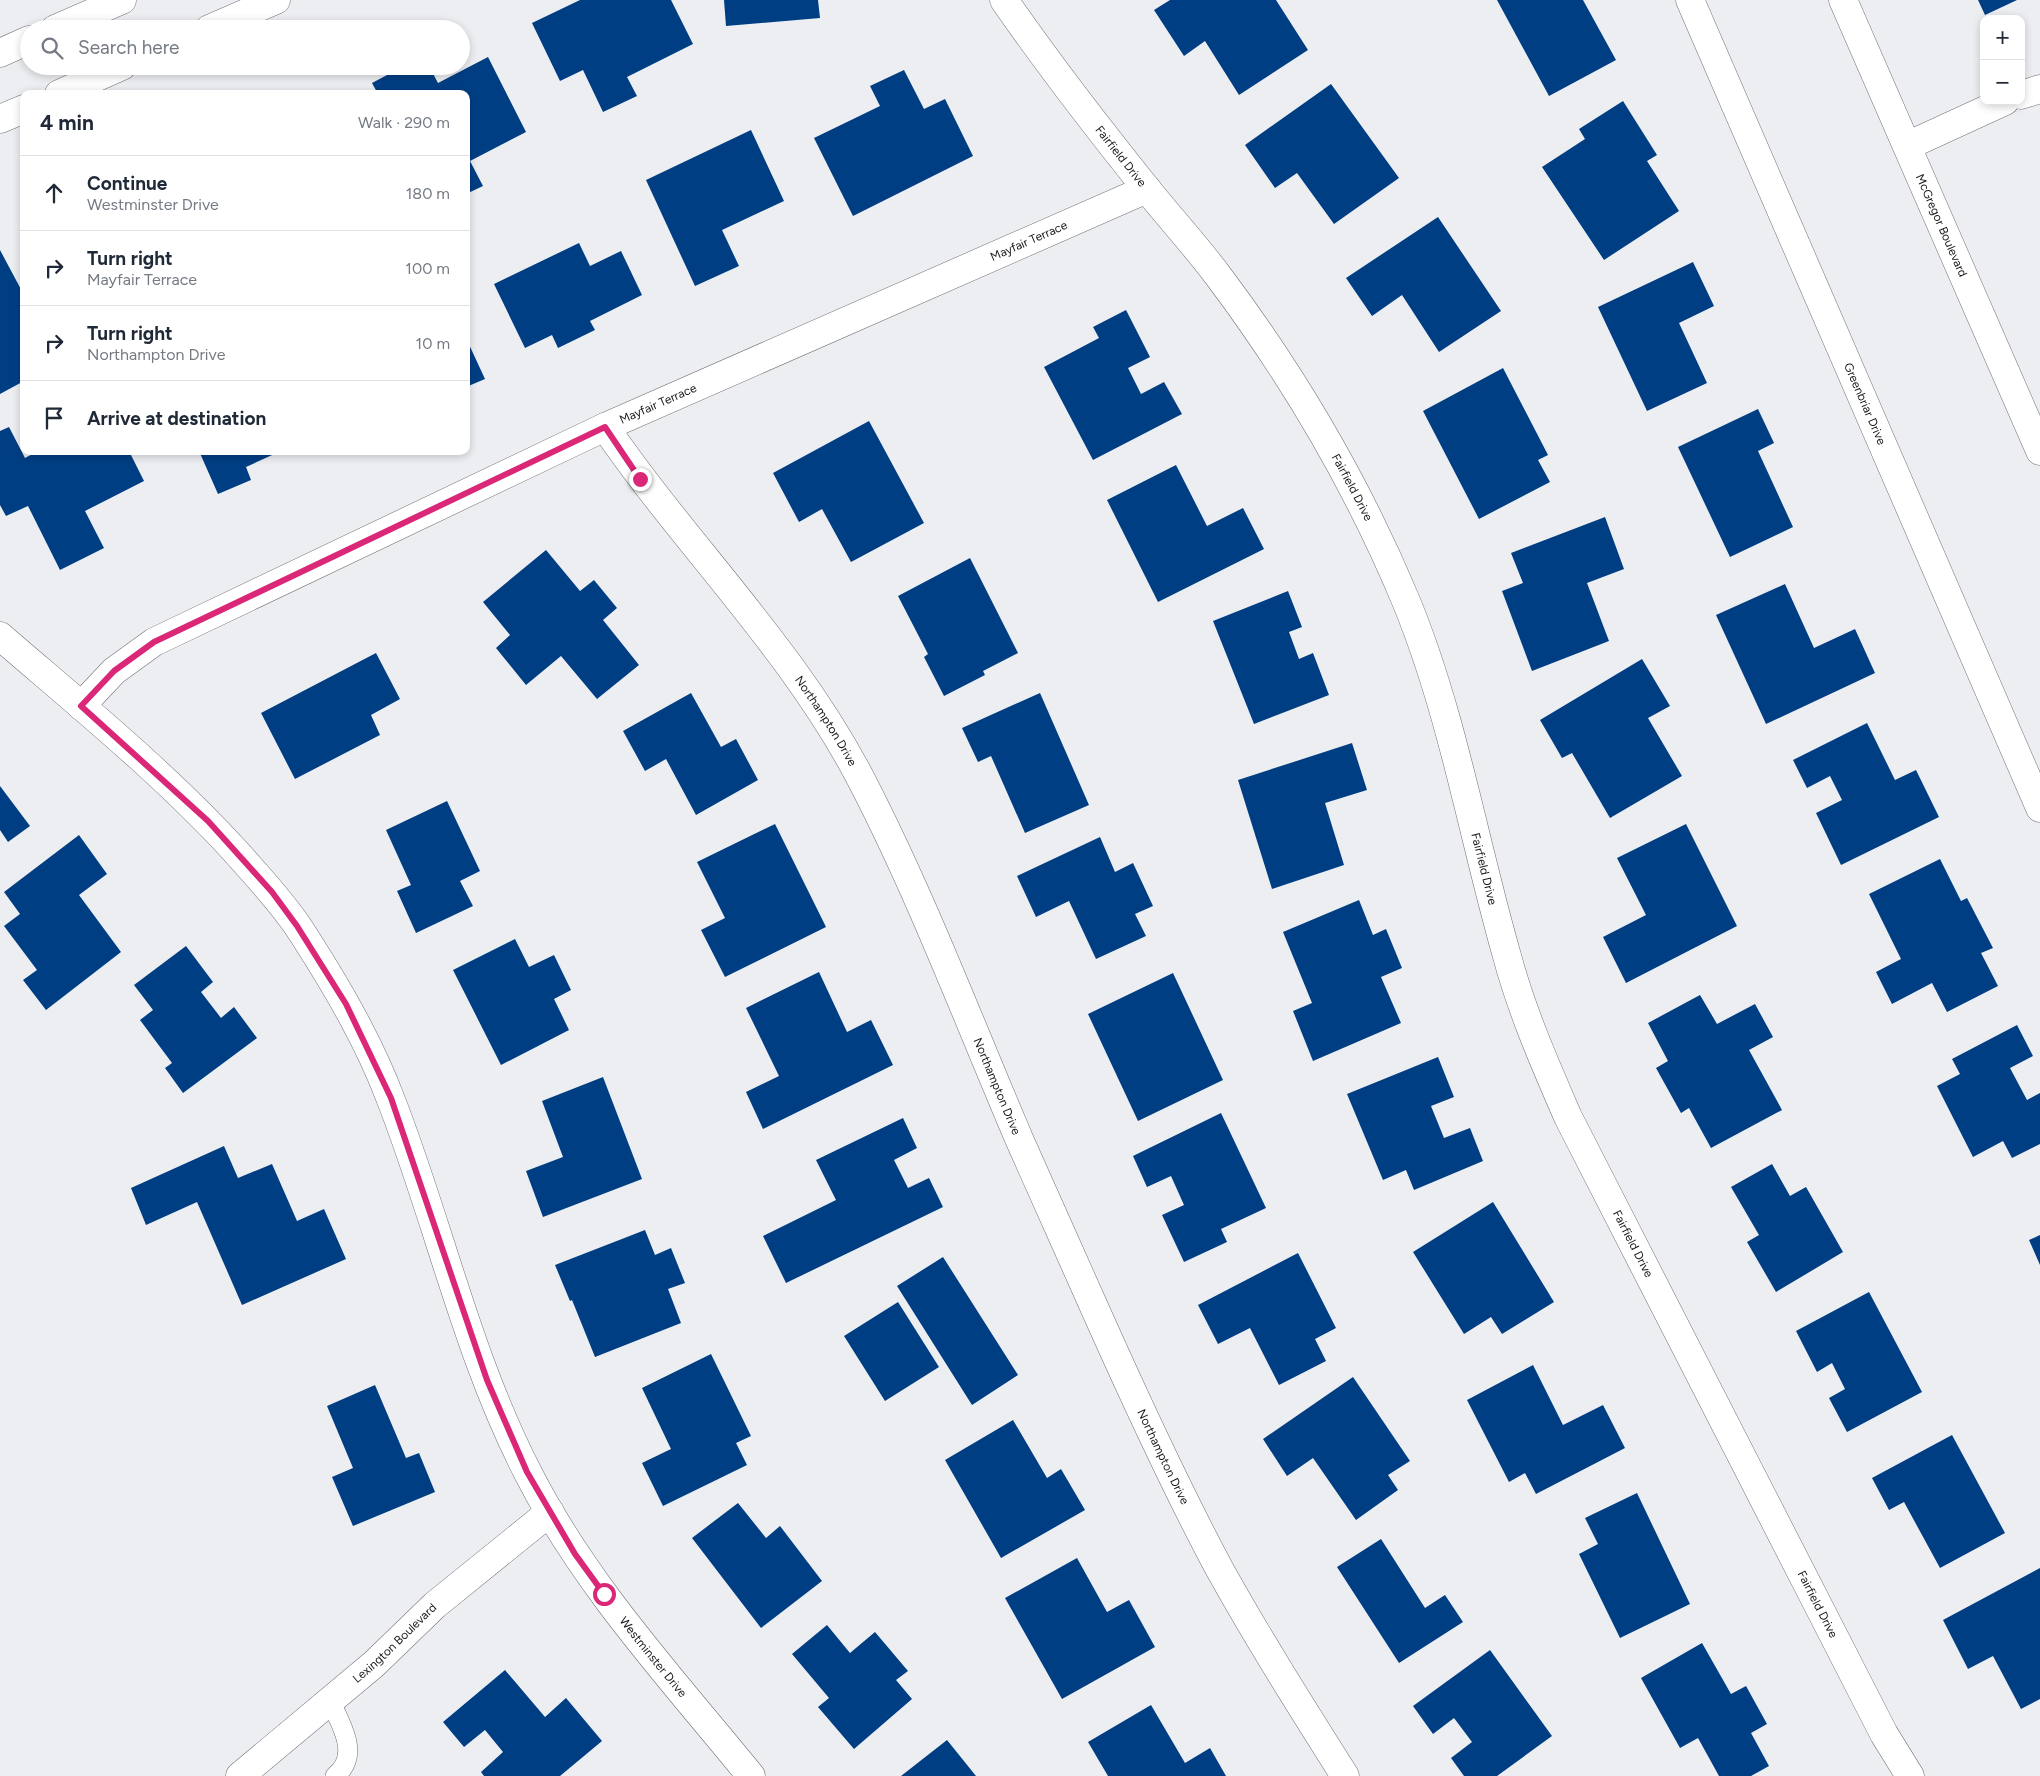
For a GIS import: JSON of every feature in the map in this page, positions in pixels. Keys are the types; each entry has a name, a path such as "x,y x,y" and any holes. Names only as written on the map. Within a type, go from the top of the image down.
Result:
{"street":[{"path":"76,20 122,0"},
{"path":"230,20 276,0"},
{"name":"Fairfield Drive","path":"1004,0 1048,65 1147,190 1219,276 1300,393 1346,472 1406,602 1435,683 1485,866 1507,957 1535,1041 1573,1126 1884,1734 1910,1776"},
{"name":"Greenbriar Drive","path":"1690,0 2040,808"},
{"name":"McGregor Boulevard","path":"1843,0 2040,452"},
{"path":"0,53 20,44"},
{"path":"68,90 102,75"},
{"path":"2025,94 2040,89"},
{"path":"1907,146 1996,105"},
{"path":"0,119 20,111"},
{"name":"Mayfair Terrace","path":"81,706 114,671 154,642 605,427 1147,190"},
{"name":"Northampton Drive","path":"605,427 640,479 767,636 819,709 862,782 908,877 1021,1143 1149,1429 1218,1566 1269,1656 1345,1776"},
{"name":"Westminster Drive","path":"0,636 81,706 208,821 272,892 297,926 346,1004 391,1098 487,1380 527,1472 575,1554 604,1594 751,1776"},
{"name":"Lexington Boulevard","path":"240,1776 374,1664 435,1605 550,1512"}],"lane":[{"path":"330,1701 346,1736 349,1756 342,1771 335,1776"}],"building":[{"path":"580,0 671,0 693,44 627,77 637,96 603,112 583,70 560,81 532,23"},
{"path":"724,0 818,0 820,18 726,26"},
{"path":"1170,0 1276,0 1308,50 1239,95 1205,41 1184,56 1154,10"},
{"path":"1497,0 1583,0 1616,60 1549,96"},
{"path":"1978,0 2017,0 1985,15"},
{"path":"488,57 526,132 470,161 470,90 376,90 372,83 387,75 434,75 438,83 453,75 470,75 470,66"},
{"path":"904,70 924,109 945,99 973,156 853,216 814,138 880,106 870,86"},
{"path":"1331,84 1399,178 1334,224 1297,173 1275,188 1245,145"},
{"path":"1623,101 1657,155 1647,161 1679,211 1604,260 1542,167 1585,139 1579,129"},
{"path":"751,130 784,201 722,230 739,266 695,286 646,180"},
{"path":"470,161 483,186 470,192"},
{"path":"1438,217 1501,311 1439,352 1402,295 1372,316 1346,278"},
{"path":"579,243 590,266 621,251 642,295 590,321 595,330 558,348 552,335 525,348 494,284"},
{"path":"0,250 20,288 20,383 0,394"},
{"path":"1693,262 1714,306 1679,323 1707,383 1647,411 1598,307"},
{"path":"1126,310 1150,357 1128,368 1141,394 1164,382 1182,414 1093,460 1044,367 1099,338 1093,327"},
{"path":"470,347 485,379 470,385"},
{"path":"1503,368 1548,455 1538,460 1550,482 1479,519 1423,411"},
{"path":"1758,409 1774,443 1758,451 1793,527 1730,557 1678,447"},
{"path":"869,421 924,523 851,562 822,509 799,522 773,473"},
{"path":"9,427 20,448 20,455 23,455 25,458 31,455 131,455 144,481 85,511 104,548 60,570 28,506 6,516 0,505 0,431"},
{"path":"201,455 272,455 246,467 251,480 218,494"},
{"path":"1176,465 1207,526 1243,508 1264,549 1158,602 1107,500"},
{"path":"1605,517 1624,569 1587,583 1609,641 1532,671 1502,591 1523,583 1511,553"},
{"path":"546,550 580,591 594,580 617,608 603,620 639,665 597,699 561,656 526,685 496,648 510,635 483,602"},
{"path":"970,558 1018,653 983,671 985,675 944,696 924,657 928,654 898,596"},
{"path":"1785,584 1814,648 1855,629 1875,673 1766,724 1716,615"},
{"path":"1288,591 1302,627 1289,632 1299,659 1313,653 1329,695 1254,724 1213,621"},
{"path":"376,653 400,699 371,715 380,735 295,779 261,713"},
{"path":"1642,659 1670,706 1648,718 1682,776 1610,818 1572,753 1562,758 1540,720"},
{"path":"691,693 721,747 736,739 758,780 696,815 666,759 645,771 623,731"},
{"path":"1040,693 1089,805 1025,833 991,756 978,762 962,728"},
{"path":"1867,723 1895,780 1916,770 1939,817 1841,865 1816,813 1842,800 1830,776 1807,788 1793,760"},
{"path":"1352,743 1367,790 1325,803 1344,865 1272,889 1238,780"},
{"path":"0,786 30,826 8,842 0,830"},
{"path":"447,801 480,871 460,881 473,906 416,933 397,891 411,885 386,830"},
{"path":"775,824 826,927 725,977 701,930 725,918 697,862"},
{"path":"1686,824 1737,926 1626,983 1603,937 1646,915 1617,858"},
{"path":"79,835 107,874 79,895 121,952 46,1010 23,980 37,970 4,926 20,914 4,892"},
{"path":"1100,837 1115,872 1133,863 1153,906 1135,914 1146,936 1096,959 1069,901 1036,917 1017,876"},
{"path":"1940,859 1961,901 1967,898 1993,948 1981,953 1998,986 1947,1012 1932,983 1892,1004 1876,972 1901,959 1869,894"},
{"path":"1359,900 1373,935 1386,929 1402,968 1381,977 1401,1023 1313,1061 1293,1011 1312,1003 1283,932"},
{"path":"515,939 529,967 554,955 571,990 554,999 569,1030 501,1065 453,970"},
{"path":"186,946 213,982 201,992 221,1018 234,1007 257,1038 183,1093 165,1068 172,1063 140,1020 153,1010 134,985"},
{"path":"819,972 847,1032 871,1020 893,1065 763,1129 746,1092 779,1076 746,1008"},
{"path":"1173,973 1223,1080 1138,1121 1088,1014"},
{"path":"1700,995 1717,1024 1755,1004 1773,1037 1749,1050 1782,1110 1711,1148 1689,1108 1681,1113 1656,1068 1668,1061 1648,1023"},
{"path":"2017,1025 2033,1056 2010,1068 2027,1100 2040,1093 2040,1144 2012,1158 2003,1141 1973,1157 1937,1086 1960,1074 1952,1059"},
{"path":"1438,1057 1454,1097 1431,1106 1444,1138 1470,1128 1483,1161 1414,1190 1406,1170 1383,1180 1347,1094"},
{"path":"603,1077 642,1179 543,1217 526,1171 563,1157 542,1101"},
{"path":"1221,1113 1266,1208 1221,1229 1227,1242 1184,1262 1162,1215 1184,1205 1171,1176 1147,1187 1133,1156"},
{"path":"903,1118 917,1148 894,1160 908,1188 929,1178 943,1207 786,1283 763,1236 836,1200 816,1160"},
{"path":"224,1146 238,1178 272,1164 297,1221 324,1209 346,1259 242,1305 197,1202 146,1225 131,1188"},
{"path":"1772,1164 1790,1196 1806,1187 1843,1252 1776,1292 1747,1242 1759,1235 1731,1187"},
{"path":"1493,1202 1554,1302 1502,1334 1491,1317 1464,1334 1413,1252"},
{"path":"645,1230 655,1255 671,1248 685,1283 668,1289 681,1323 595,1357 572,1300 570,1301 555,1265"},
{"path":"2040,1235 2040,1265 2029,1240"},
{"path":"1298,1253 1336,1328 1315,1339 1326,1361 1279,1385 1250,1328 1218,1344 1198,1305"},
{"path":"943,1257 1018,1375 972,1405 897,1286"},
{"path":"1869,1292 1922,1392 1847,1432 1829,1398 1845,1389 1832,1363 1817,1372 1796,1331"},
{"path":"898,1302 939,1367 885,1401 844,1336"},
{"path":"711,1354 751,1436 736,1443 747,1465 663,1506 642,1463 671,1449 642,1388"},
{"path":"1533,1365 1563,1425 1603,1405 1625,1448 1536,1494 1525,1473 1509,1482 1467,1400"},
{"path":"1353,1377 1410,1461 1388,1475 1398,1490 1356,1520 1313,1458 1287,1476 1263,1439"},
{"path":"375,1385 406,1458 419,1453 435,1492 353,1526 332,1477 353,1468 327,1406"},
{"path":"1013,1420 1047,1478 1061,1469 1085,1510 1001,1558 945,1460"},
{"path":"1952,1435 2005,1533 1940,1568 1904,1502 1889,1510 1872,1478"},
{"path":"1637,1493 1690,1604 1620,1638 1579,1554 1598,1544 1585,1518"},
{"path":"738,1503 766,1538 780,1526 822,1581 761,1628 692,1538"},
{"path":"1381,1539 1425,1608 1445,1595 1463,1622 1399,1663 1337,1567"},
{"path":"1077,1558 1107,1612 1129,1600 1155,1647 1062,1699 1005,1598"},
{"path":"2040,1568 2040,1699 2021,1709 1993,1656 1968,1669 1943,1620"},
{"path":"827,1625 850,1653 875,1632 908,1671 896,1680 912,1699 854,1749 818,1707 829,1698 792,1654"},
{"path":"1702,1643 1731,1694 1746,1686 1767,1724 1751,1733 1769,1766 1751,1776 1719,1776 1698,1738 1680,1748 1641,1678"},
{"path":"1490,1650 1552,1736 1497,1776 1464,1776 1451,1758 1472,1742 1454,1718 1433,1734 1413,1706"},
{"path":"505,1670 545,1717 566,1698 602,1741 560,1776 484,1776 481,1772 503,1752 485,1730 464,1747 443,1722"},
{"path":"1151,1705 1185,1763 1210,1748 1226,1776 1108,1776 1088,1742"},
{"path":"947,1740 976,1776 901,1776"}],"route":[{"path":"604,1594 575,1554 527,1472 487,1380 391,1098 346,1004 297,926 272,892 208,821 81,706 114,671 154,642 605,427 640,479"}]}
